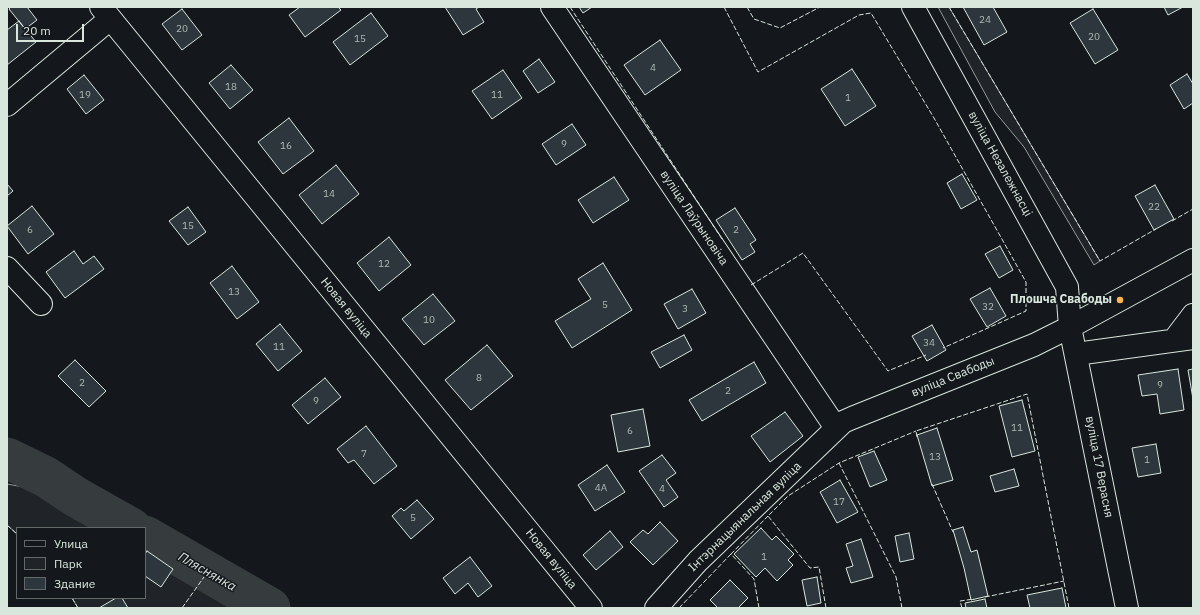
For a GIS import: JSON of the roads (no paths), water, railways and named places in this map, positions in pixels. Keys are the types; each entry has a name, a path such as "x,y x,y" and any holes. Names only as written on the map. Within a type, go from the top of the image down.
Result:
{"street":[{"name":"вуліца Лаўрыновіча","path":"552,7 836,428"},
{"name":"вуліца Незалежнасці","path":"913,7 1066,287 1070,327"},
{"path":"7,105 106,13"},
{"name":"Новая вуліца","path":"106,13 592,608"},
{"path":"1070,327 1193,260"},
{"path":"7,268 41,304"},
{"path":"1076,354 1183,339 1193,315"},
{"name":"вуліца Свабоды","path":"836,428 852,418 1034,345 1070,327"},
{"name":"вуліца 17 Верасня","path":"1070,327 1127,608"},
{"name":"Інтэрнацыянальная вуліца","path":"656,608 698,561 836,428"}],"waterway":[{"name":"Пляснянка","path":"7,458 46,477 76,497 129,527"},
{"name":"Пляснянка","path":"146,537 270,608"}],"place":[{"name":"Плошча Свабоды","path":"1120,300"}]}
